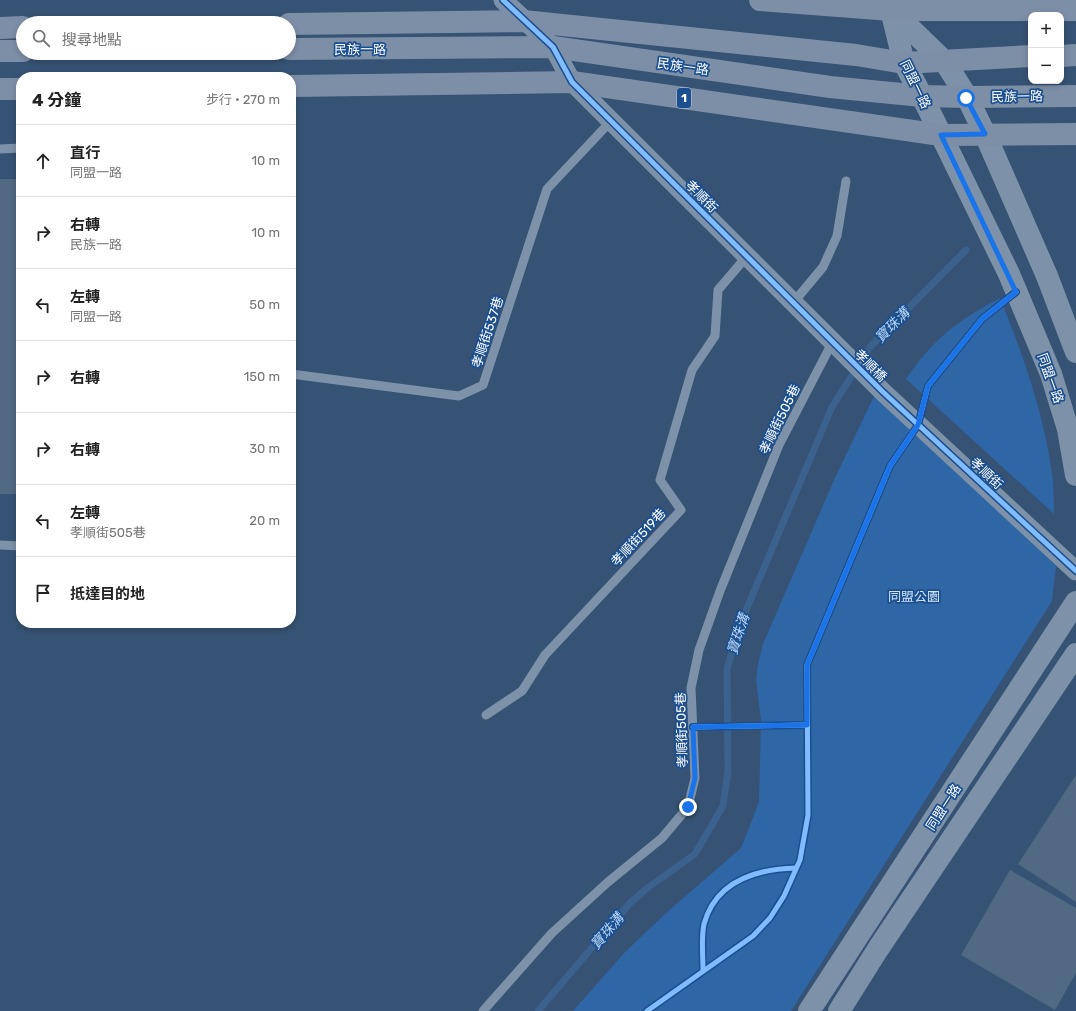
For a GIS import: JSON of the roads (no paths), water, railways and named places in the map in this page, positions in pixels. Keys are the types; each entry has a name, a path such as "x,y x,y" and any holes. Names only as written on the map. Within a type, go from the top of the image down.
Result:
{"main road":[{"path":"760,0 889,5 1074,7"},
{"name":"民族一路","path":"296,24 523,21 856,55 904,63 945,62 1028,56"},
{"path":"0,28 16,28"},
{"name":"民族一路","path":"296,49 553,48 830,86 922,96 966,98 1076,96"},
{"path":"0,51 16,51"},
{"path":"1064,56 1076,55"},
{"name":"1","path":"296,86 572,82 941,135 1076,134"},
{"path":"0,89 16,89"}],"street":[{"name":"孝順街","path":"503,0 523,21 553,48 572,82 838,348"},
{"path":"889,5 945,62 966,98 985,134 1047,276 1076,352"},
{"name":"同盟一路","path":"889,5 904,63 922,96 1009,274 1051,374 1068,429 1076,475"},
{"name":"孝順橋","path":"838,348 883,392"},
{"name":"孝順街","path":"883,392 1076,571"},
{"name":"同盟一路","path":"809,1011 1076,602"},
{"name":"同盟一路","path":"839,1011 878,949 1076,654"}],"lane":[{"name":"孝順街537巷","path":"296,375 459,396 483,385 547,189 611,121"},
{"path":"0,149 16,148"},
{"path":"793,303 823,267 837,236 846,181"},
{"name":"孝順街519巷","path":"486,715 522,691 545,655 681,510 660,480 692,370 716,336 718,290 747,256"},
{"name":"孝順街505巷","path":"483,1011 552,932 608,882 662,838 688,807 695,778 692,688 699,650 720,591 779,445 838,348"},
{"path":"0,545 16,546"}],"waterway":[{"name":"寶珠溝","path":"538,1011 630,903 646,889 695,854 723,806 728,772 727,669 739,627 832,407 870,347 966,250"}],"park label":[{"name":"同盟公園","path":"914,596"}]}
